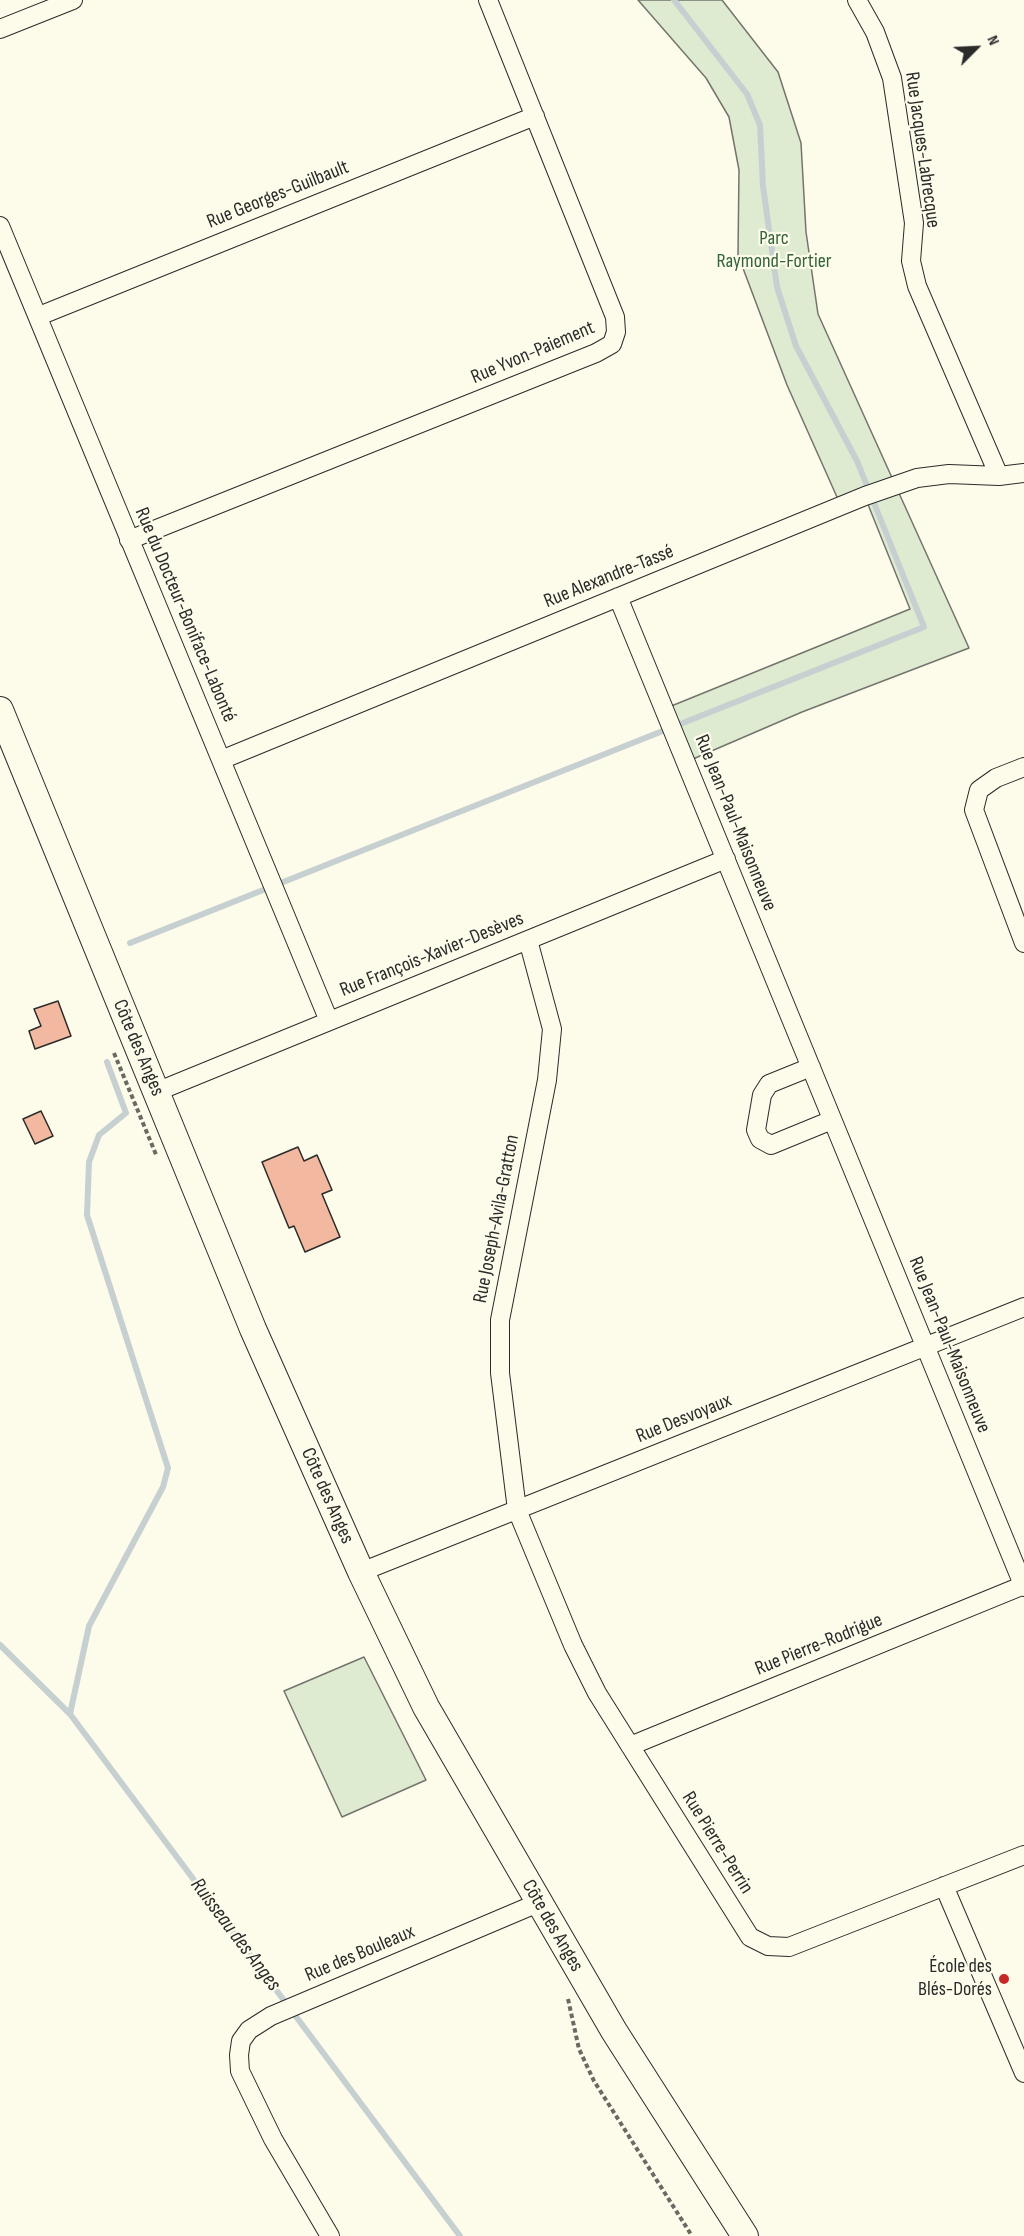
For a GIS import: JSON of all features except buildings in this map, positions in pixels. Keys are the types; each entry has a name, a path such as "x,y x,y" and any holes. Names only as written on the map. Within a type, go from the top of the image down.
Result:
{"street":[{"path":"0,29 73,0"},
{"name":"Rue Yvon-Paiement","path":"129,540 596,353 612,344 616,332 615,317 488,0"},
{"name":"Rue Jacques-Labrecque","path":"857,0 874,32 892,78 914,223 911,261 917,286 999,476"},
{"name":"Rue Georges-Guilbault","path":"39,316 535,116"},
{"name":"Rue du Docteur-Boniface-Labonté","path":"0,226 329,1021"},
{"name":"Rue Alexandre-Tassé","path":"220,760 865,496 917,478 949,474 999,476 1024,473"},
{"name":"Rue Jean-Paul-Maisonneuve","path":"618,597 1024,1586"},
{"name":"Côte des Anges","path":"0,710 253,1329 361,1572 426,1707 614,2031 745,2236"},
{"path":"1024,767 996,778 979,790 974,810 1024,943"},
{"name":"Rue François-Xavier-Desèves","path":"156,1092 726,859"},
{"name":"Rue Joseph-Avila-Gratton","path":"517,1510 500,1373 500,1320 547,1080 552,1029 528,940"},
{"path":"811,1067 769,1084 762,1095 756,1130 760,1139 771,1145 832,1120"},
{"name":"Rue Desvoyaux","path":"361,1572 1024,1307"},
{"name":"Rue Pierre-Perrin","path":"517,1510 573,1645 597,1693 750,1936 768,1946 789,1947 1024,1855"},
{"name":"Rue Pierre-Rodrigue","path":"630,1746 1024,1586"},
{"path":"944,1886 1024,2073"},
{"name":"Rue des Bouleaux","path":"330,2236 273,2139 240,2071 241,2041 249,2030 271,2016 538,1903"}],"green space":[{"name":"Parc Raymond-Fortier","path":"638,0 722,0 778,72 801,143 806,232 818,314 969,648 802,712 686,762 664,709 910,609 865,497 841,506 787,385 738,255 739,170 729,117 706,78"},
{"path":"364,1657 426,1780 342,1817 284,1691"}],"waterway":[{"path":"130,943 924,627 857,461 796,346 777,287 763,186 760,125 747,94 674,0"},
{"path":"70,1714 89,1626 163,1487 168,1468 87,1215 89,1162 99,1135 126,1113 107,1062"},
{"name":"Ruisseau des Anges","path":"0,1645 70,1714 460,2236"}],"place":[{"name":"École des Blés-Dorés","path":"1004,1979"}]}
